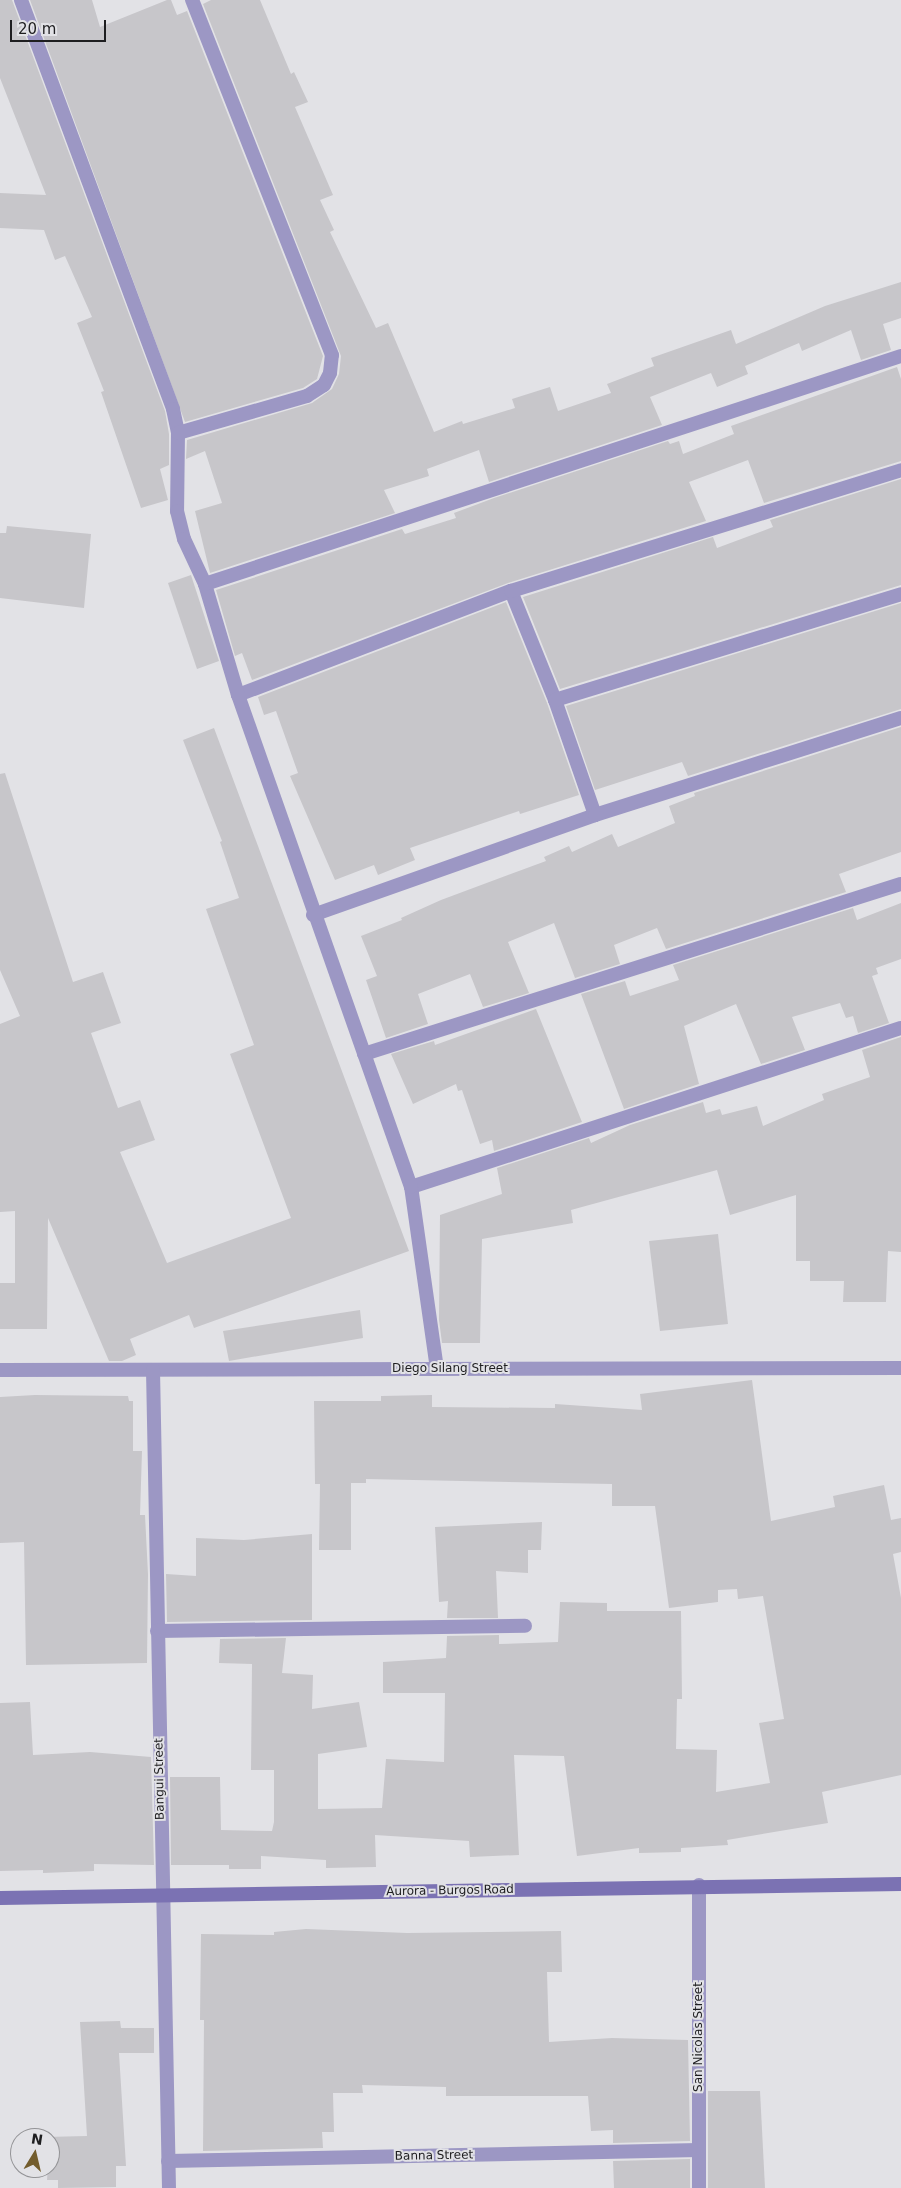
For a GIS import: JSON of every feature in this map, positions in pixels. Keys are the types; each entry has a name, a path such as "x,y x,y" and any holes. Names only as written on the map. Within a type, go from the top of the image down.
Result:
{"main road":[{"name":"Aurora - Burgos Road","path":"0,1898 162,1897 700,1885 901,1884"}],"street":[{"path":"21,0 166,387 178,433 177,511 184,539 205,584 238,695 313,915 411,1187 437,1369"},
{"path":"178,433 307,396 324,386 330,373 332,355 192,0"},
{"path":"205,584 901,356"},
{"path":"238,695 511,592 901,470"},
{"path":"511,592 556,700 595,815"},
{"path":"556,700 901,594"},
{"path":"313,915 595,815 901,718"},
{"path":"364,1054 901,884"},
{"path":"411,1187 901,1028"},
{"name":"Diego Silang Street","path":"0,1370 901,1368"},
{"name":"Bangui Street","path":"153,1370 169,2188"},
{"path":"157,1631 526,1626"},
{"name":"San Nicolas Street","path":"699,2188 700,1885"},
{"name":"Banna Street","path":"168,2161 699,2150"}],"building":[{"path":"0,0 12,0 165,411 169,434 169,465 160,469 168,500 141,508 101,392 104,391 77,323 92,317 65,256 55,260 44,230 0,228 0,193 46,195 0,78"},
{"path":"30,0 92,0 100,27 167,0 171,0 177,15 187,11 323,356 317,379 303,388 185,422"},
{"path":"211,0 260,0 291,74 294,72 308,102 295,107 333,195 320,200 334,230 330,232 376,328 388,323 434,432 462,421 463,424 515,408 512,399 550,387 558,411 611,393 607,384 654,366 651,358 731,330 736,344 825,306 901,282 901,318 883,324 891,350 861,360 851,330 802,351 799,343 745,366 748,374 717,387 711,373 650,397 662,425 489,482 479,450 427,469 429,476 384,490 395,513 210,573 195,511 222,503 205,451 186,459 187,440 312,403 332,389 339,374 341,356 203,4"},
{"path":"897,367 901,379 901,461 764,503 748,460 689,482 706,521 508,583 252,680 242,653 235,656 216,590 402,529 405,534 456,518 454,513 494,498 668,441 670,444 679,441 683,454 734,434 731,426"},
{"path":"901,479 901,585 560,689 523,597 713,537 717,548 773,527 770,520"},
{"path":"7,526 91,534 84,608 0,598 0,533 6,533"},
{"path":"191,575 219,661 197,669 168,583"},
{"path":"506,602 547,703 579,795 520,814 519,811 410,848 415,860 378,875 374,865 335,880 290,776 298,773 276,711 264,715 258,697"},
{"path":"901,603 901,709 688,776 682,762 595,790 566,706"},
{"path":"901,727 901,852 839,874 846,892 666,949 657,928 614,945 620,964 575,978 554,923 508,942 529,993 483,1007 470,974 418,994 428,1024 386,1038 366,980 377,976 361,936 402,920 401,918 441,900 546,861 544,857 569,846 572,852 612,834 618,847 675,823 669,806 695,796 694,793"},
{"path":"214,728 409,1251 194,1328 189,1315 130,1339 136,1355 122,1361 109,1361 48,1218 47,1329 0,1329 0,1283 15,1283 15,1211 0,1212 0,1024 20,1016 0,970 0,774 5,773 73,982 103,972 121,1023 91,1033 118,1108 140,1100 155,1140 120,1152 167,1263 291,1218 230,1054 254,1045 206,909 239,898 220,842 222,841 183,740"},
{"path":"901,903 901,959 876,968 878,974 872,976 889,1023 858,1033 853,1016 846,1018 840,1003 792,1017 805,1050 761,1064 736,1004 684,1026 699,1084 624,1109 581,994 625,981 630,996 679,980 673,965 853,908 857,920"},
{"path":"536,1009 582,1122 494,1151 492,1140 480,1144 462,1090 458,1091 456,1084 413,1104 391,1054 434,1041 435,1045"},
{"path":"901,1037 901,1252 888,1251 886,1302 843,1302 844,1281 810,1281 810,1261 796,1261 796,1195 730,1215 717,1170 571,1210 573,1223 482,1239 480,1343 442,1343 439,1320 440,1215 502,1194 497,1168 589,1138 591,1143 630,1125 703,1102 706,1113 720,1109 722,1115 757,1106 763,1126 824,1100 822,1094 870,1077 862,1050"},
{"path":"718,1234 728,1324 660,1331 649,1241"},
{"path":"360,1310 363,1338 229,1361 223,1331"},
{"path":"752,1380 771,1521 835,1507 833,1496 884,1485 891,1520 901,1518 901,1552 893,1554 901,1598 901,1775 822,1792 828,1823 727,1840 728,1845 681,1848 681,1852 639,1853 639,1848 577,1856 564,1756 514,1755 519,1855 470,1857 469,1841 375,1835 376,1867 326,1868 326,1860 261,1856 261,1869 229,1869 229,1865 171,1865 170,1777 220,1777 221,1830 272,1831 274,1822 274,1770 251,1770 252,1664 219,1663 220,1639 286,1638 282,1673 313,1675 312,1709 359,1702 367,1747 318,1754 318,1809 382,1808 386,1759 444,1762 445,1693 383,1693 383,1662 446,1658 447,1636 499,1635 499,1644 558,1642 560,1602 607,1603 607,1611 681,1611 682,1699 677,1699 676,1749 717,1750 716,1792 770,1783 759,1723 784,1719 763,1596 738,1599 737,1589 718,1590 718,1602 669,1608 655,1506 612,1506 612,1484 366,1479 366,1483 351,1483 351,1550 319,1550 320,1484 315,1484 314,1401 381,1401 381,1396 432,1395 432,1407 555,1408 555,1404 642,1410 640,1394"},
{"path":"35,1395 128,1396 129,1401 133,1401 133,1451 142,1451 140,1515 145,1515 148,1574 147,1663 26,1665 24,1542 0,1543 0,1397"},
{"path":"542,1522 541,1550 528,1550 528,1573 496,1571 498,1618 447,1618 448,1601 439,1602 435,1527"},
{"path":"312,1534 312,1620 167,1622 166,1574 196,1576 196,1538 244,1540"},
{"path":"30,1702 33,1755 90,1752 151,1757 154,1865 94,1864 94,1871 43,1873 43,1870 0,1871 0,1703"},
{"path":"306,1929 407,1933 561,1931 562,1972 547,1972 549,2042 612,2038 688,2040 690,2141 613,2143 613,2130 591,2131 588,2096 446,2096 446,2087 362,2085 363,2093 333,2093 334,2132 322,2132 323,2148 203,2151 204,2020 200,2020 201,1934 274,1935 274,1932"},
{"path":"120,2021 121,2028 154,2028 154,2053 119,2053 126,2166 116,2166 116,2187 58,2188 58,2180 47,2180 47,2178 60,2178 60,2137 87,2136 80,2022"},
{"path":"708,2091 760,2091 765,2188 708,2188"},
{"path":"690,2159 690,2188 614,2188 613,2161"}]}
